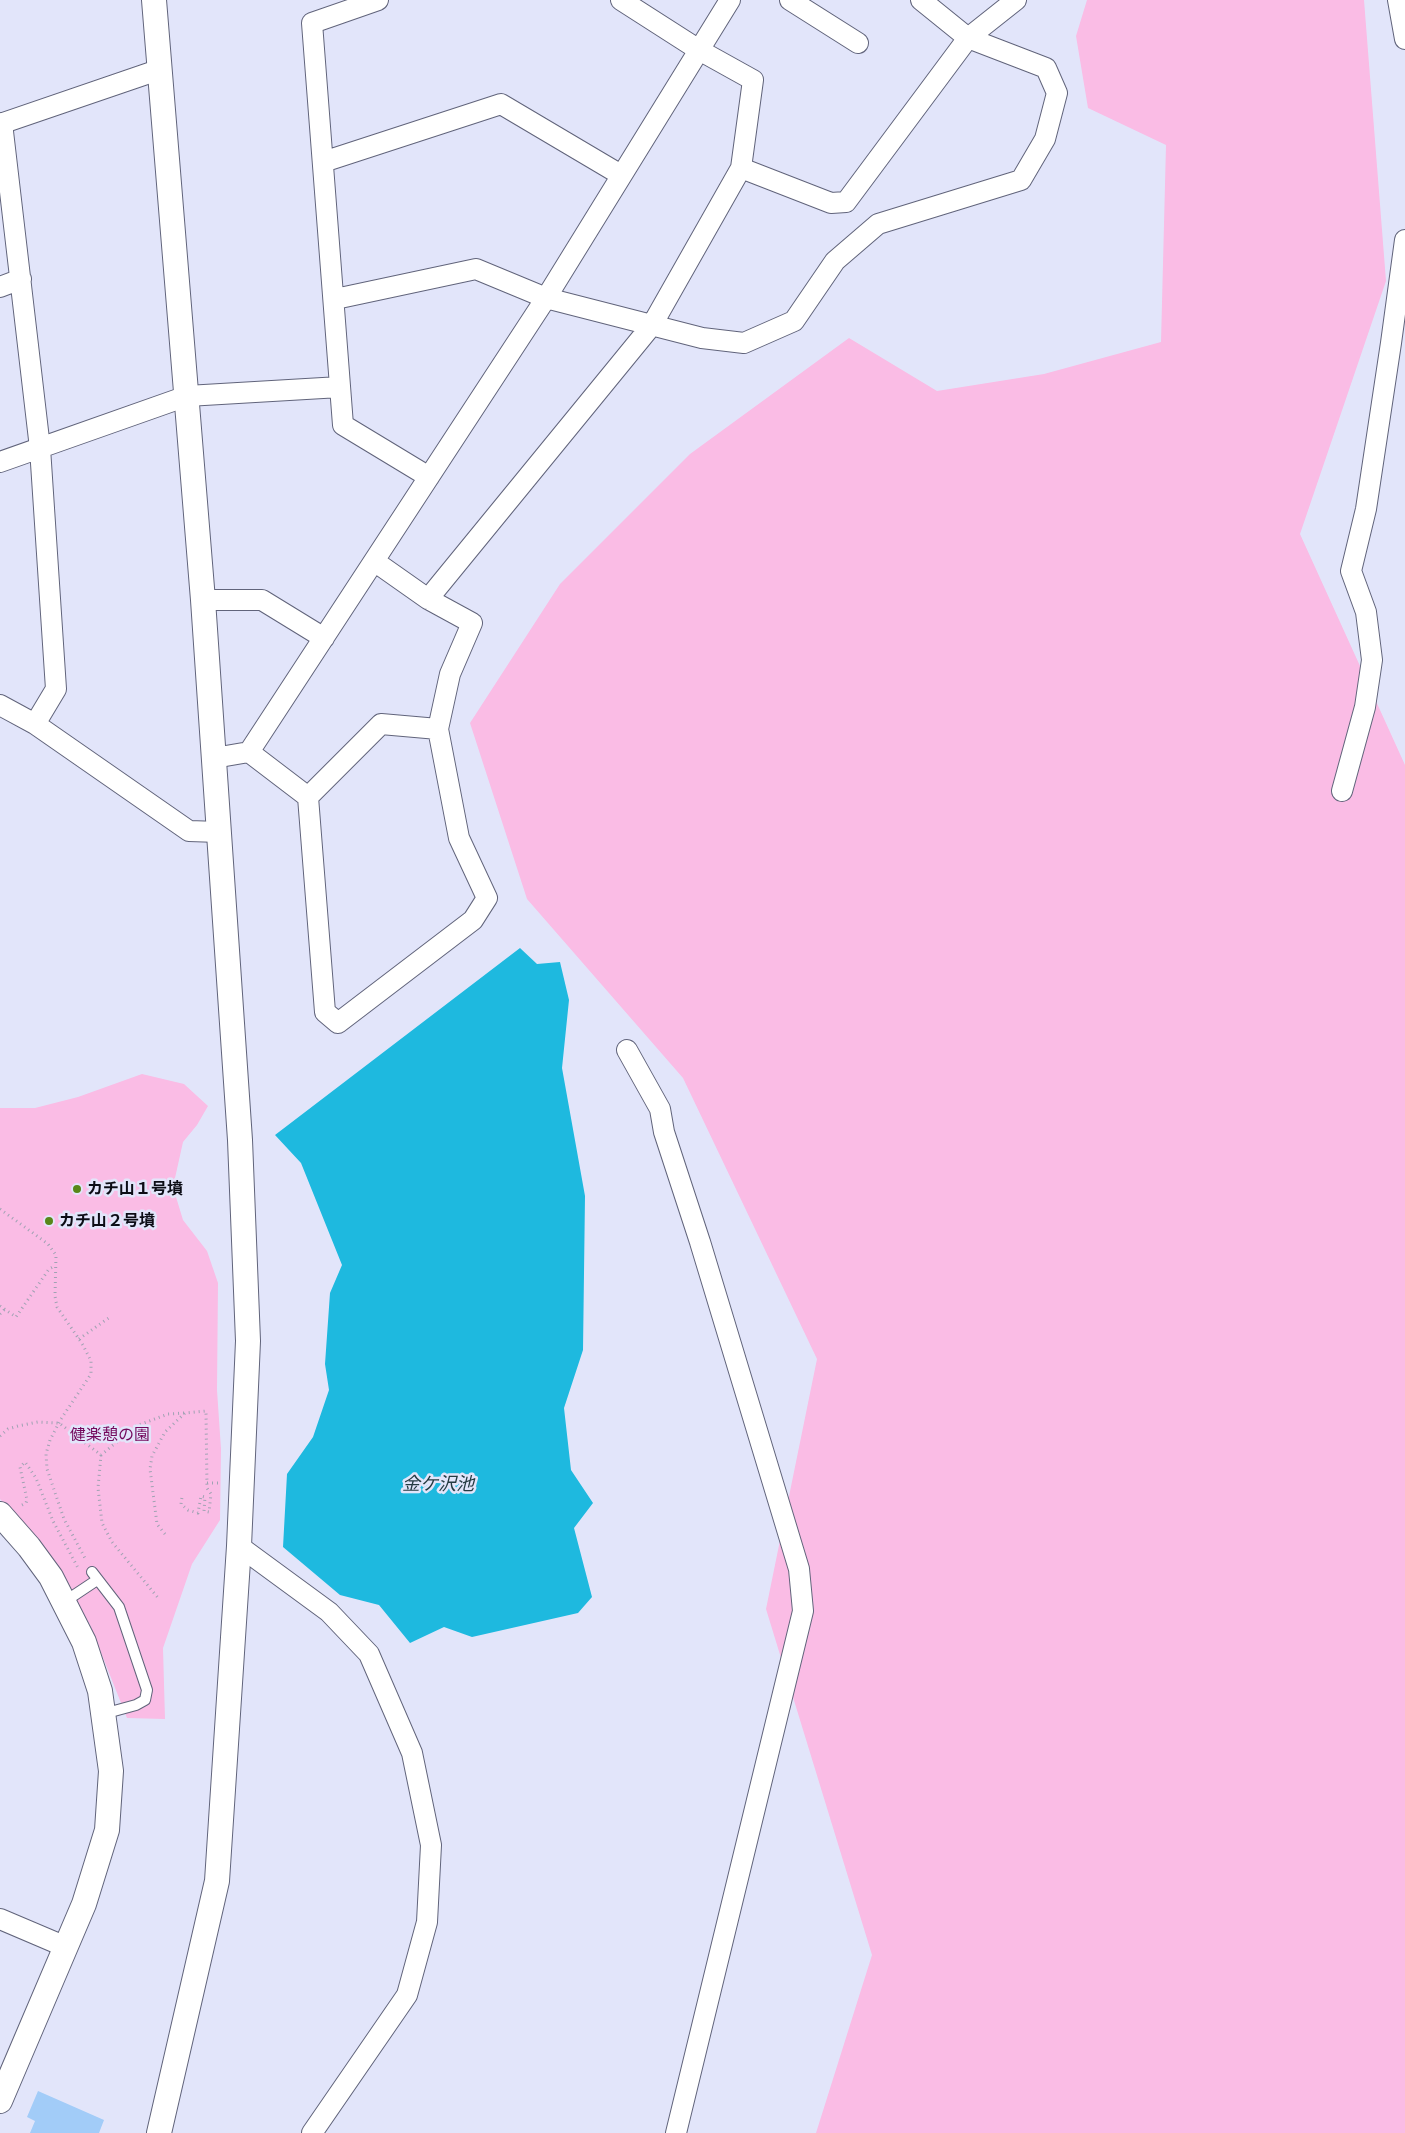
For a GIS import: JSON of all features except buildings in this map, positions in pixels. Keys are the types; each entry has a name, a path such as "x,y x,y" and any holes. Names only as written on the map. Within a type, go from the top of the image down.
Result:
{"street":[{"path":"154,0 203,600 240,1140 248,1341 239,1546 217,1881 159,2133"},
{"path":"378,0 312,23 343,425 429,477"},
{"path":"428,599 652,325 741,168 753,80 699,50 621,0"},
{"path":"214,758 249,752 546,298 730,0"},
{"path":"790,0 858,43"},
{"path":"340,298 476,269 546,298 702,338 744,343 794,320 835,261 878,224 1021,180 1045,139 1057,92 1046,68 968,38 921,0"},
{"path":"741,168 831,203 846,202 968,38 1016,0"},
{"path":"1398,0 1405,39"},
{"path":"35,724 56,689 40,448 1,124 161,69"},
{"path":"322,162 501,104 621,175"},
{"path":"1342,791 1365,707 1372,660 1366,612 1351,571 1366,509 1405,240"},
{"path":"0,287 21,279"},
{"path":"0,462 187,396 340,387"},
{"path":"249,752 308,797 325,1012 338,1023 473,920 487,898 459,838 438,729 450,674 472,623 428,599 374,561"},
{"path":"203,600 262,600 324,638"},
{"path":"0,705 35,724 189,832 219,832"},
{"path":"308,797 382,724 438,729"},
{"path":"627,1050 660,1109 664,1132 700,1242 799,1570 803,1611 676,2133"},
{"path":"0,2101 84,1904 107,1830 111,1771 100,1690 84,1642 50,1577 7,1510"},
{"path":"239,1546 329,1612 369,1654 412,1753 431,1845 427,1922 407,1995 312,2133"},
{"path":"0,1919 66,1947"}],"lane":[{"path":"64,1602 88,1586 94,1576 119,1607 147,1690 145,1700 136,1705 103,1714"}],"path":[{"path":"0,1210 48,1244 56,1255 57,1307 92,1361 91,1374 59,1423 50,1440 46,1454 47,1468 64,1519 94,1576"},
{"path":"0,1306 16,1317 50,1269 55,1266"},
{"path":"0,1314 5,1309"},
{"path":"79,1339 110,1317"},
{"path":"159,1599 112,1542 102,1523 98,1488 101,1455 136,1426 168,1414 206,1411 207,1488 211,1494 209,1512 204,1511 205,1497 201,1496 198,1513 188,1510 181,1504 182,1497"},
{"path":"165,1534 157,1524 150,1469 152,1456 165,1432 185,1413"},
{"path":"0,1436 8,1429 18,1426 50,1422 59,1423 101,1455"},
{"path":"7,1510 26,1504 28,1500 20,1467 25,1462 36,1478 53,1521 88,1586"}],"green space":[{"path":"1087,0 1364,0 1386,281 1300,534 1405,765 1405,2133 816,2133 872,1955 766,1609 817,1359 683,1078 527,899 470,723 560,584 690,454 849,338 937,391 1044,374 1161,342 1166,145 1088,108 1076,36"},
{"name":"健楽憩の園","path":"142,1074 184,1084 208,1106 197,1125 183,1142 173,1187 183,1220 207,1251 218,1283 217,1390 221,1449 220,1520 192,1564 163,1648 165,1719 127,1718 90,1625 45,1550 0,1499 0,1108 35,1108 78,1097"}],"water":[{"name":"金ケ沢池","path":"520,948 537,964 560,962 569,1000 562,1068 585,1196 583,1350 564,1408 571,1470 593,1503 574,1528 592,1597 578,1613 472,1637 444,1627 410,1643 379,1605 340,1595 283,1547 287,1474 313,1437 329,1390 325,1364 330,1293 342,1265 301,1163 275,1135"}],"place":[{"name":"カチ山１号墳","path":"77,1189"},
{"name":"カチ山２号墳","path":"49,1221"}]}
